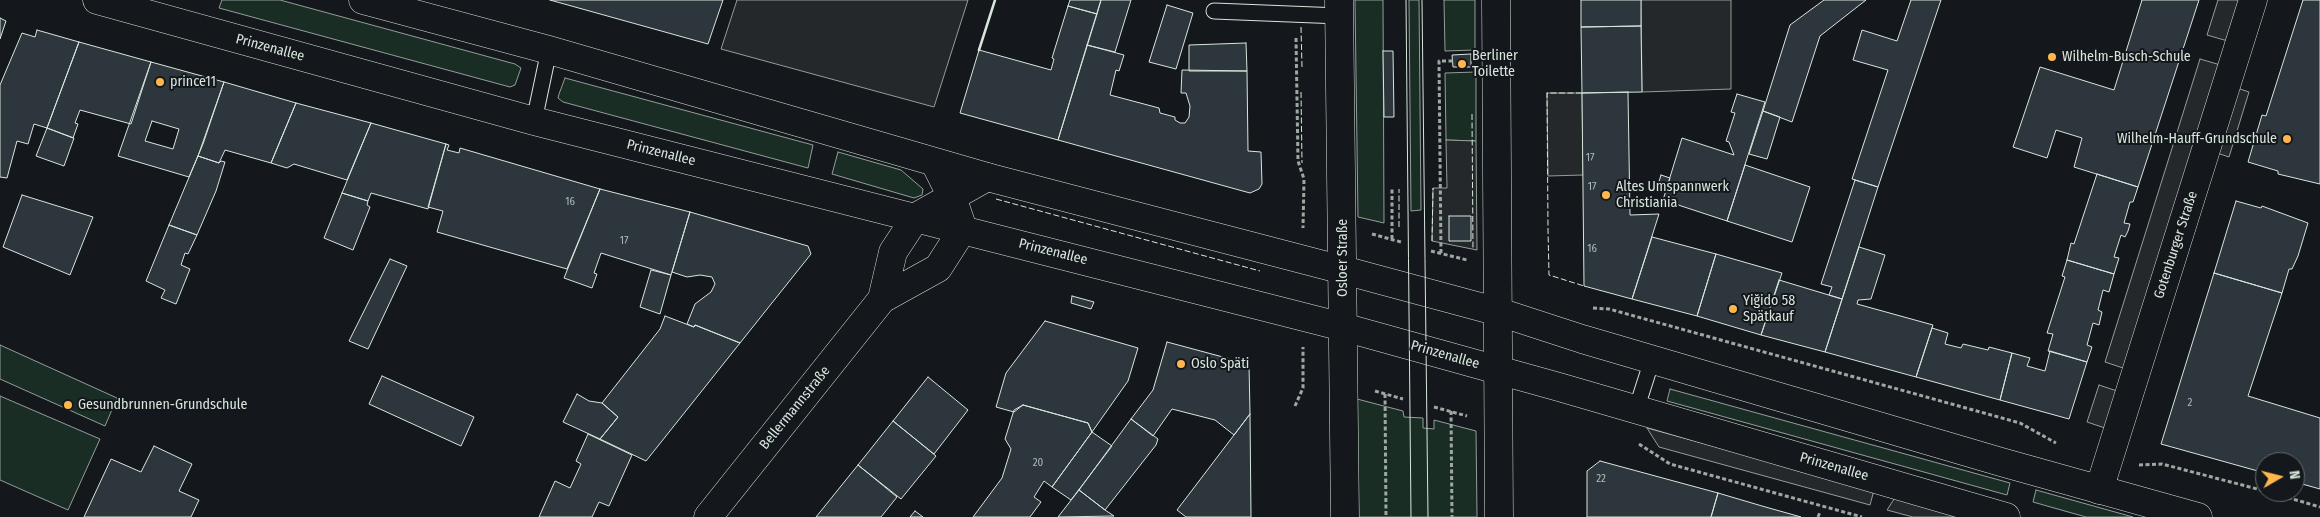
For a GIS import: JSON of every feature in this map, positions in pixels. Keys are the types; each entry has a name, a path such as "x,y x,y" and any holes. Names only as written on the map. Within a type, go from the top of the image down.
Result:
{"main road":[{"name":"Prinzenallee","path":"96,0 534,121 1343,327 1499,370 2006,517"},
{"path":"363,0 549,50 987,178 1499,312 1652,360 2198,517"},
{"path":"1496,0 1499,517"},
{"name":"Gotenburger Straße","path":"2099,490 2253,0"},
{"name":"Osloer Straße","path":"1340,8 1345,517"},
{"path":"935,163 952,197 963,230"},
{"name":"Bellermannstraße","path":"882,299 893,252 916,217 987,178"},
{"name":"Bellermannstraße","path":"708,517 882,299 938,268 963,230"}],"lane":[{"path":"1214,11 1296,14 1340,8"},
{"path":"534,121 549,50"},
{"path":"1636,410 1652,360"}],"path":[{"path":"1296,14 1298,161 1304,179 1304,205"},
{"path":"1441,253 1439,61 1453,61"},
{"path":"1392,188 1392,239"},
{"path":"1367,232 1401,242"},
{"path":"1431,251 1472,262"},
{"path":"1587,308 1609,309 2020,423 2058,444"},
{"path":"1295,406 1303,388"},
{"path":"1366,389 1403,398"},
{"path":"1385,394 1386,517"},
{"path":"1434,407 1475,418"},
{"path":"1451,411 1452,517"},
{"path":"2108,458 2135,465 2162,464 2255,488"},
{"path":"2305,502 2320,506"},
{"path":"1818,517 1820,512"}],"green space":[{"path":"222,0 280,0 515,64 521,68 515,85 510,87 219,8"},
{"path":"1355,0 1383,0 1384,223 1358,217"},
{"path":"1409,0 1419,0 1421,210 1411,211"},
{"path":"1444,0 1475,0 1475,50 1445,51"},
{"path":"1476,72 1476,141 1446,140 1445,73"},
{"path":"565,78 813,145 808,168 563,102 558,98"},
{"path":"838,152 901,170 923,189 922,195 914,198 832,174"},
{"path":"0,345 117,398 105,426 0,379"},
{"path":"1670,389 2010,483 2007,495 1667,401"},
{"path":"0,396 100,439 68,510 0,480"},
{"path":"1357,399 1403,411 1404,417 1423,418 1423,428 1434,429 1434,420 1476,431 1477,517 1358,517"},
{"path":"2036,490 2133,517 2086,517 2033,502"}],"shaded area":[{"path":"737,0 968,0 934,107 721,49"},
{"path":"1641,0 1731,0 1731,89 1642,92"},
{"path":"2218,0 2244,0 2231,42 2207,35"},
{"path":"2200,59 2224,66 2129,370 2105,362"},
{"path":"2237,88 2249,92 2229,157 2217,153"},
{"path":"1547,93 1582,93 1583,175 1548,176"},
{"path":"1446,140 1476,141 1477,250 1432,241 1433,188 1447,188"},
{"path":"2099,385 2123,393 2111,430 2087,422"},
{"path":"1647,428 1874,490 1870,505 1659,447"},
{"path":"1891,496 1970,517 1913,517 1887,510 1894,499"}],"building":[{"path":"550,0 723,0 708,44"},
{"path":"1070,0 1101,0 1097,14 1068,6"},
{"path":"1101,0 1131,0 1115,52 1087,45"},
{"path":"1581,0 1641,0 1641,26 1581,27"},
{"path":"1824,0 1866,0 1820,36 1792,122 1763,111 1790,25"},
{"path":"1911,0 1941,0 1878,187 1852,179 1888,70 1853,60 1862,30 1897,41"},
{"path":"2142,0 2199,0 2138,187 2074,167 2082,138 2056,130 2047,158 2013,147 2040,67 2114,90"},
{"path":"2303,0 2320,0 2320,184 2278,174 2278,171 2248,162 2262,115 2266,116"},
{"path":"1167,5 1193,13 1176,69 1149,62"},
{"path":"1068,6 1097,14 1058,140 960,113 979,50 1051,70 1054,59 1052,58"},
{"path":"0,18 6,21 0,39"},
{"path":"1641,26 1642,92 1582,93 1581,27"},
{"path":"37,30 79,42 47,128 34,124 28,144 17,141 7,178 0,177 0,85 22,33 35,37"},
{"path":"79,42 151,62 131,124 80,110 75,123 78,124 73,138 47,128"},
{"path":"1246,43 1247,71 1189,71 1189,45"},
{"path":"1087,45 1124,55 1119,71 1116,70 1110,95 1159,108 1160,113 1175,117 1175,120 1180,123 1185,123 1189,117 1190,106 1186,93 1181,93 1182,70 1247,71 1248,151 1261,152 1262,184 1259,189 1250,193 1058,140"},
{"path":"1383,51 1393,51 1394,117 1384,117"},
{"name":"Berliner Toilette","path":"1471,54 1471,67 1453,67 1452,55"},
{"path":"151,62 224,82 203,144 189,177 118,156","holes":["152,121 179,129 173,149 145,141"]},
{"path":"224,82 296,103 271,163 225,150 219,163 198,156"},
{"name":"Altes Umspannwerk Christiania","path":"1628,92 1630,215 1659,214 1632,299 1584,286 1582,93"},
{"path":"1737,94 1765,102 1727,221 1663,200 1682,138 1734,155 1729,142 1726,141 1735,113 1731,112"},
{"path":"296,103 371,123 347,180 294,164 287,168 271,163"},
{"path":"1763,111 1780,117 1767,159 1749,154"},
{"path":"371,123 446,144 428,209 371,193 368,201 342,193"},
{"path":"47,128 74,138 64,166 36,156"},
{"path":"446,144 449,145 447,150 459,153 460,148 600,189 567,269 437,232 443,211 428,207"},
{"path":"198,156 219,163 221,161 225,162 216,191 197,235 169,225"},
{"path":"1745,165 1810,187 1792,242 1727,221"},
{"path":"2097,174 2138,187 2133,202 2130,202 2124,223 2130,224 2128,231 2125,237 2121,235 2114,257 2119,258 2114,274 2067,260 2071,243 2074,244"},
{"path":"1661,175 1670,178 1666,191 1657,188"},
{"path":"1855,180 1878,187 1842,299 1829,295 1832,287 1821,284"},
{"path":"600,189 690,212 671,275 601,253 594,273 597,274 592,288 564,278"},
{"path":"342,193 368,201 367,205 370,207 353,250 324,238"},
{"path":"22,195 93,217 70,275 3,247"},
{"path":"2236,201 2261,208 2262,206 2308,223 2298,256 2292,269 2289,269 2282,293 2214,273"},
{"path":"690,212 808,246 811,254 740,343 695,325 694,327 687,324 695,304 711,292 715,284 712,277 700,275 687,277 672,272"},
{"path":"1449,216 1471,216 1471,241 1449,241"},
{"path":"169,225 197,235 188,254 185,253 181,265 190,269 176,304 161,298 165,290 146,281"},
{"path":"1652,237 1716,254 1697,316 1632,299"},
{"path":"1859,247 1885,255 1871,299 1858,300 1857,304 1933,325 1916,377 1825,352"},
{"path":"1716,254 1782,273 1761,335 1697,316"},
{"path":"390,259 407,266 368,349 349,341"},
{"path":"2067,260 2114,274 2109,292 2103,290 2098,310 2102,312 2099,325 2093,323 2087,345 2092,347 2087,362 2048,351 2053,334 2047,333 2065,277 2062,276"},
{"path":"651,270 671,275 660,314 640,307"},
{"path":"2214,273 2282,293 2248,396 2320,418 2320,489 2305,485 2305,452 2255,452 2255,470 2161,444"},
{"path":"1779,280 1842,299 1825,352 1761,335"},
{"path":"1072,296 1094,302 1091,309 1071,303"},
{"path":"665,316 694,327 695,325 740,343 646,461 600,439 618,417 602,403 660,329"},
{"path":"1045,321 1138,348 1128,381 1092,432 1088,423 1023,405 1014,412 996,407 1006,373"},
{"path":"1932,328 1948,333 1945,344 1961,348 1963,344 1988,350 1989,347 2012,353 2000,400 1916,377"},
{"path":"1167,342 1249,364 1250,414 1234,435 1215,420 1172,409 1153,436 1131,419 1153,390"},
{"path":"2050,351 2087,362 2069,419 2000,400 2012,353 2030,358 2027,366 2045,371"},
{"path":"382,376 474,417 461,446 369,404"},
{"path":"928,377 968,410 934,454 893,421"},
{"path":"577,394 589,401 602,403 618,417 600,439 563,422"},
{"path":"1023,405 1088,423 1092,432 1052,487 1044,481 1034,497 1041,502 1030,517 973,517 1002,478 1011,449 1005,439 1014,410"},
{"path":"1250,414 1251,517 1186,517 1177,510"},
{"path":"1131,419 1158,439 1156,445 1105,510 1079,490"},
{"path":"893,421 936,456 901,499 858,465"},
{"path":"1092,432 1112,446 1071,500 1052,487"},
{"path":"588,434 632,455 609,506 599,502 592,517 539,517 555,481 570,488 581,464 576,461"},
{"path":"154,446 192,464 179,491 199,500 191,517 84,517 111,459 141,472"},
{"path":"1600,461 1718,493 1711,517 1587,517 1587,471"},
{"path":"858,465 897,497 881,517 816,517"},
{"path":"1079,490 1105,510 1114,516 1058,517"},
{"path":"1718,493 1762,506 1801,517 1711,517"},
{"path":"915,511 923,517 910,517"}],"tram line":[{"path":"1406,0 1411,517"},
{"path":"1422,0 1428,517"}],"fence":[{"path":"1301,27 1302,67"},
{"path":"1301,92 1302,163"},
{"path":"1582,93 1547,93 1548,229 1549,275 1584,286"},
{"path":"1472,114 1473,250"},
{"path":"1432,241 1433,188"},
{"path":"1399,189 1399,227"},
{"path":"996,199 1260,271"}],"wall":[{"path":"979,50 995,0"}],"place":[{"name":"Wilhelm-Busch-Schule","path":"2052,57"},
{"name":"Berliner Toilette","path":"1462,64"},
{"name":"prince11","path":"160,82"},
{"name":"Wilhelm-Hauff-Grundschule","path":"2287,139"},
{"name":"Altes Umspannwerk Christiania","path":"1606,195"},
{"name":"Yiğido 58 Spätkauf","path":"1733,309"},
{"name":"Oslo Späti","path":"1181,364"},
{"name":"Gesundbrunnen-Grundschule","path":"68,405"}]}
